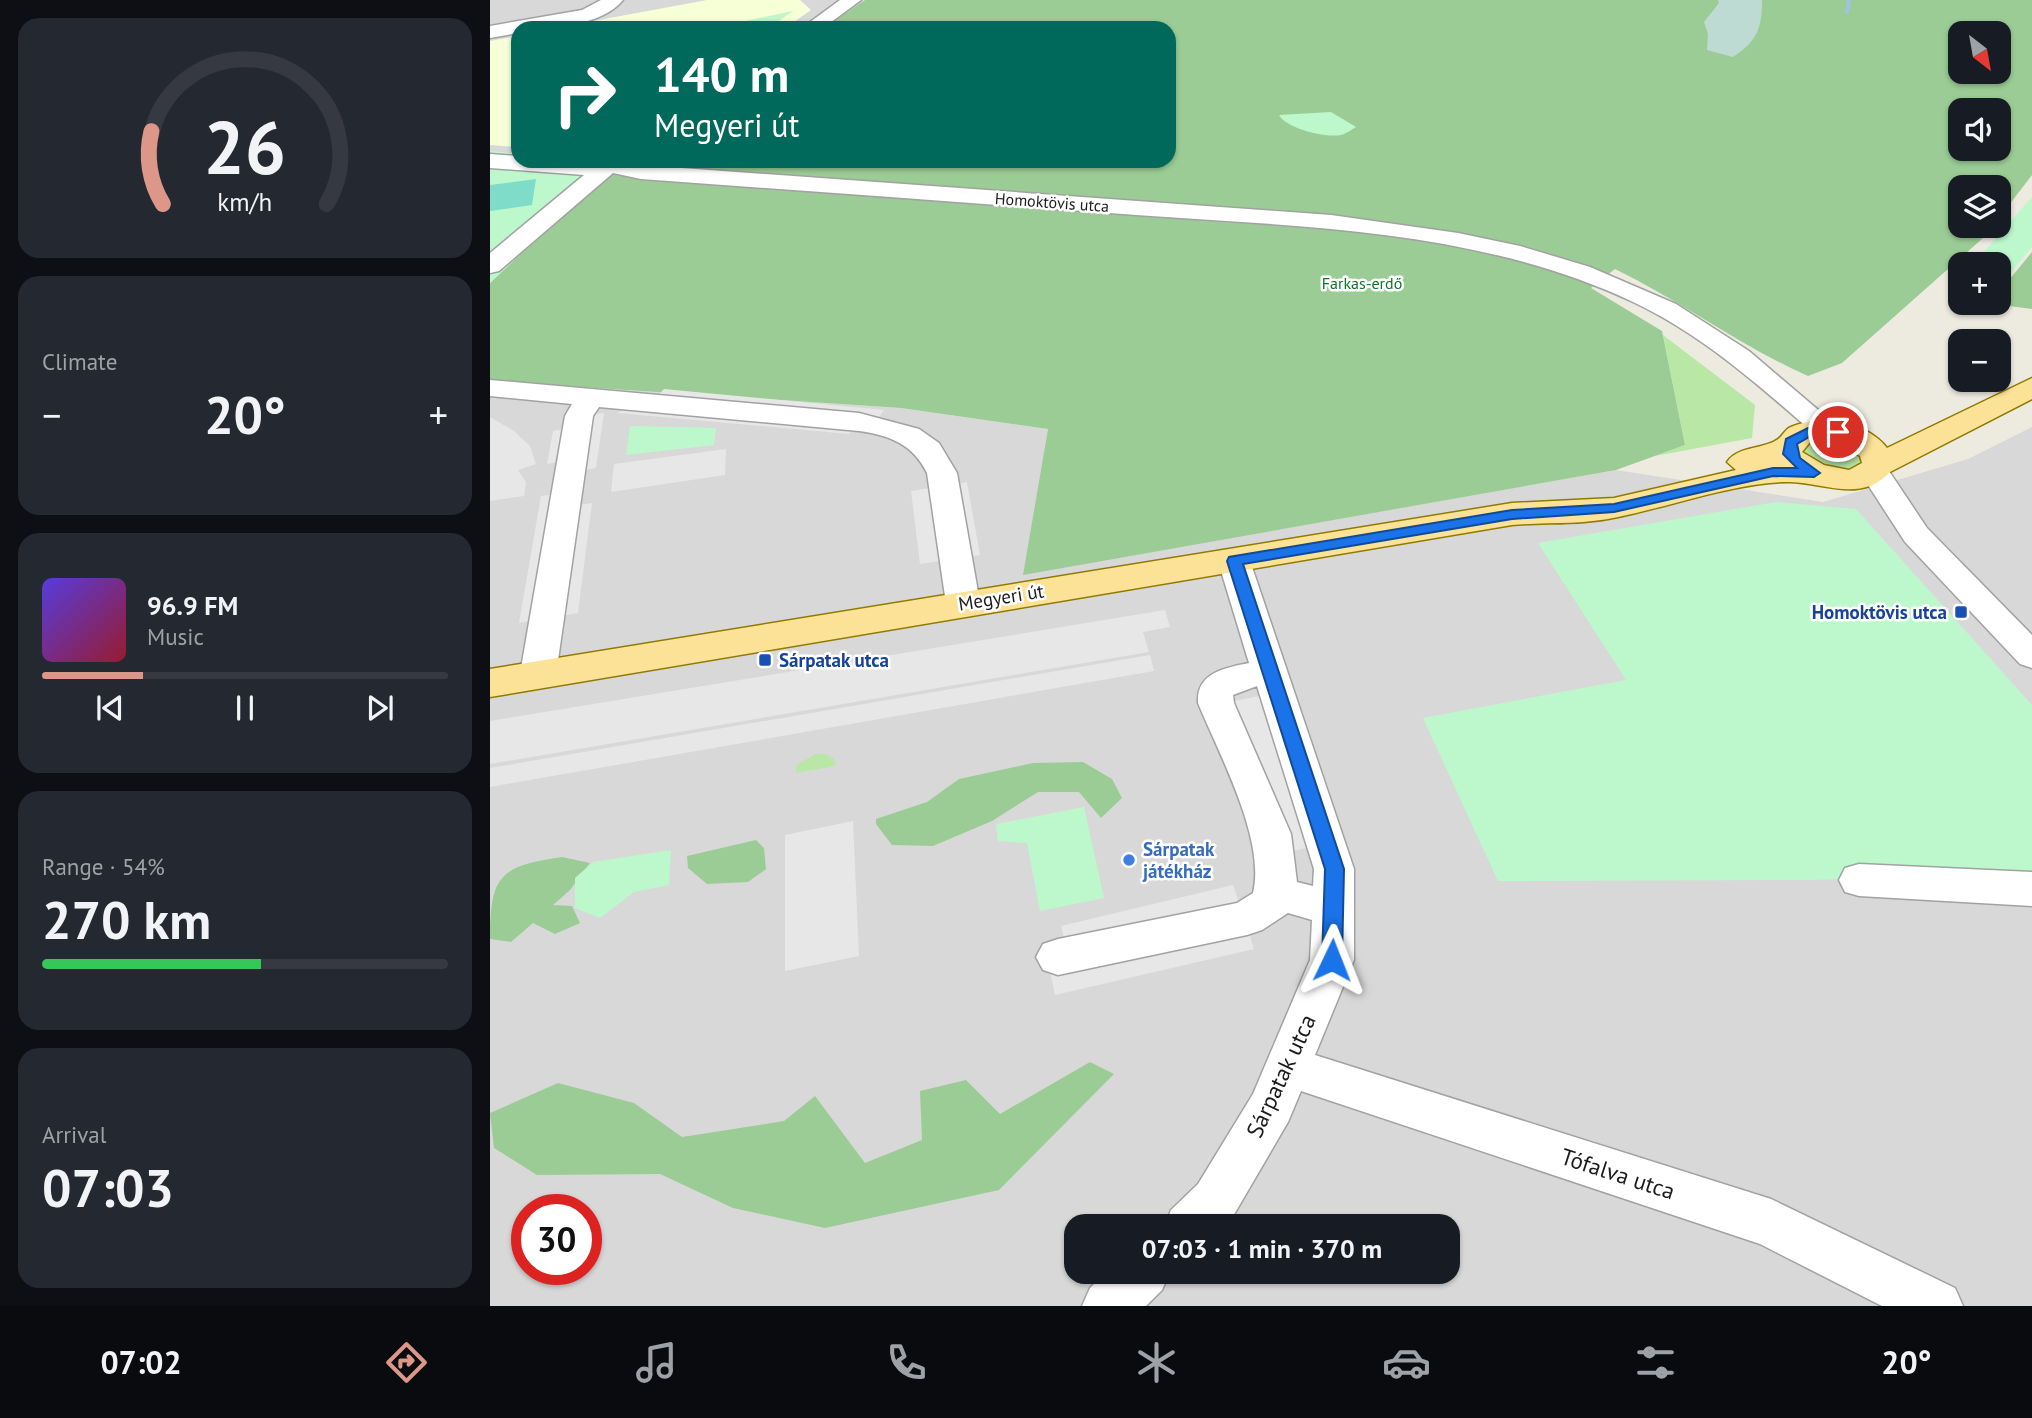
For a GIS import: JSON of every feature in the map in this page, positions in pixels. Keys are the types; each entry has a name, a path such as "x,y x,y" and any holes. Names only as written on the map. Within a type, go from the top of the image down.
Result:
{"main road":[{"name":"Megyeri út","path":"490,683 1512,514 1614,508 1773,472 1858,479 2032,387"},
{"name":"Megyeri út","path":"1512,514 1599,489 1726,467 1792,442 1808,432 1897,436 1967,422"},
{"path":"1842,435 1874,451 1876,468"},
{"path":"1792,442 1795,461 1823,476"}],"street":[{"path":"552,21 587,15 614,0"},
{"path":"820,21 848,0"},
{"path":"490,32 511,28"},
{"name":"Homoktövis utca","path":"490,161 511,163"},
{"path":"490,266 604,168"},
{"name":"Homoktövis utca","path":"627,168 641,172 1367,225 1484,245 1608,283 1642,297 1706,332 1842,435"},
{"name":"Homoktövis utca","path":"1608,283 1735,369 1786,416 1794,428 1792,442"},
{"path":"490,388 859,422 905,433 934,454 942,474 963,603"},
{"path":"538,674 579,416 590,398"},
{"path":"1876,468 1916,535 2032,656"},
{"path":"1823,476 1916,535"},
{"name":"Sárpatak utca","path":"1202,1214 1215,1201 1271,1108 1332,960 1335,869 1234,561"},
{"path":"1058,957 1247,918 1272,903 1278,876 1271,834 1216,703 1214,689 1236,678 1269,671"},
{"path":"1859,880 2032,889"},
{"path":"1275,892 1333,909"},
{"name":"Tófalva utca","path":"1289,1067 1771,1223 1937,1306"},
{"path":"1108,1306 1131,1284"}],"shaded area":[{"path":"490,0 865,0 834,21 511,21 511,153 490,151"},
{"path":"707,0 800,0 811,10 795,21 594,21"},
{"path":"1718,0 1762,0 1761,19 1753,40 1733,57 1707,50 1708,34 1704,22 1719,3"},
{"path":"793,11 779,21 745,21"},
{"path":"511,37 511,146 490,145 490,41"},
{"path":"1331,112 1356,127 1341,135 1317,134 1290,124 1279,115"},
{"path":"490,151 511,153 511,168 619,168 534,241 490,283"},
{"path":"536,179 532,205 490,211 490,185"},
{"path":"2032,197 2032,247 2011,272 2011,252 1984,252 1996,238 2011,238 2011,221"},
{"path":"490,381 901,408 1048,429 1024,574 1616,470 1823,502 1968,459 2032,427 2032,1306 490,1306"},
{"path":"664,389 884,410 874,424 859,422 849,434 618,413 629,401 651,402"},
{"path":"604,413 596,468 571,472 572,460 547,464 553,431 577,427 579,416"},
{"path":"490,417 514,431 530,446 536,464 518,470 526,482 524,496 490,501"},
{"path":"630,426 716,428 714,445 626,455"},
{"path":"726,449 725,475 611,492 614,464"},
{"path":"967,482 980,555 920,564 911,491"},
{"path":"567,493 565,507 592,503 578,613 519,623 541,496"},
{"path":"1776,502 1856,509 2032,705 2032,872 1812,880 1498,881 1423,718 1626,680 1538,543"},
{"path":"1165,610 1170,627 1143,632 1149,652 490,764 490,721"},
{"path":"1150,655 1154,671 490,787 490,768"},
{"path":"1260,696 1316,846 1283,853 1229,702"},
{"path":"1084,807 1104,898 1040,911 1027,843 998,841 996,824"},
{"path":"853,821 859,956 785,971 785,835"},
{"path":"671,850 669,885 634,892 600,918 575,908 575,878 593,862"},
{"path":"1233,885 1240,905 1066,947 1061,926"},
{"path":"1247,926 1254,949 1055,995 1050,971"}],"green space":[{"name":"Farkas-erdő","path":"865,0 2032,0 2032,175 2011,202 2011,175 1948,175 1948,238 1983,238 1967,252 1948,252 1948,269 1842,363 1808,376 1758,351 1615,269 1591,288 1662,331 1685,445 1616,470 1023,575 1048,429 901,408 490,381 490,283 534,241 620,168 1176,168 1176,21 834,21"},
{"path":"2032,252 2032,309 2011,306 2011,277"},
{"path":"1663,335 1755,405 1752,438 1655,456 1685,445"},
{"path":"1816,440 1835,440 1860,454 1860,465 1837,470 1818,463 1805,454 1805,447"},
{"path":"815,754 826,754 834,759 836,766 796,773 797,765"},
{"path":"1083,762 1112,779 1122,798 1101,818 1079,792 1038,792 992,821 933,846 892,845 876,824 876,819 927,802 959,779 1033,763"},
{"path":"756,840 764,848 766,869 748,882 707,884 688,868 687,856"},
{"path":"562,857 590,863 570,890 553,905 572,906 580,923 555,934 533,923 511,942 490,939 493,900 496,887 503,877 525,865"},
{"path":"1090,1062 1114,1074 999,1190 825,1228 733,1208 660,1174 537,1175 494,1148 490,1113 558,1083 634,1103 682,1137 784,1121 815,1096 865,1163 922,1140 920,1091 966,1080 1000,1114"}],"waterway":[{"path":"1847,12 1849,0"}],"place":[{"name":"Homoktövis utca","path":"1961,612"},
{"name":"Sárpatak utca","path":"765,660"},
{"name":"Sárpatak játékház","path":"1129,860"}],"route":[{"path":"1332,960 1335,869 1234,561 1512,514 1614,508 1773,472 1814,473 1795,461 1790,454 1790,442 1800,434 1808,432 1838,432"}]}
